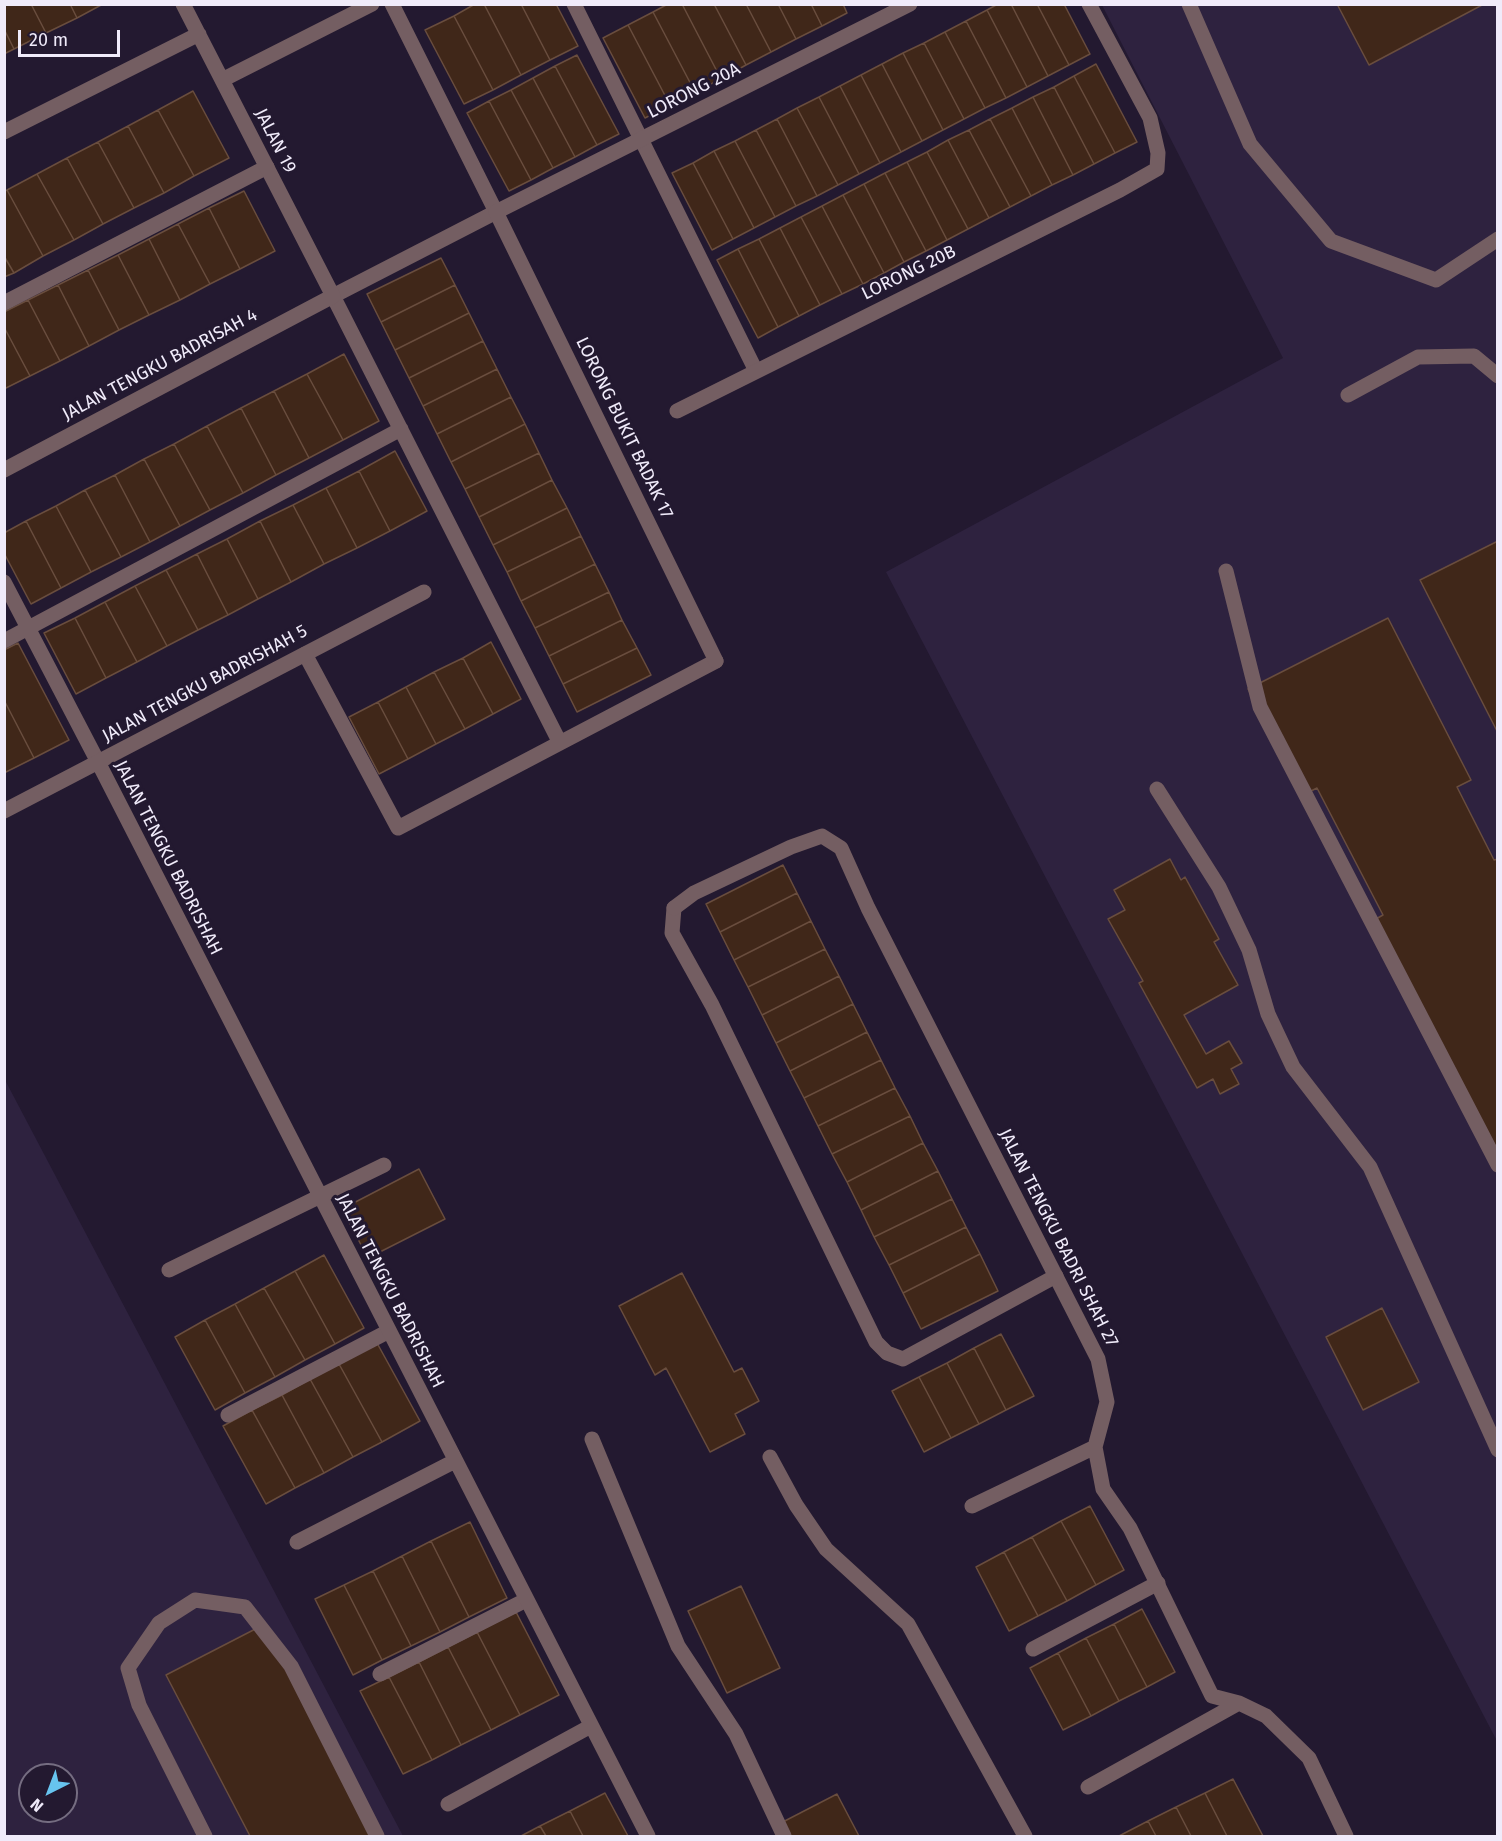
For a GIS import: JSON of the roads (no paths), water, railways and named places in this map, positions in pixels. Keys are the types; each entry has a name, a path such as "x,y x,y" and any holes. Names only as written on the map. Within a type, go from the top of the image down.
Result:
{"street":[{"name":"JALAN 19","path":"183,4 560,743"},
{"path":"222,80 372,4"},
{"name":"LORONG BUKIT BADAK 17","path":"392,4 716,661 560,743"},
{"path":"574,4 756,371"},
{"name":"LORONG 20A","path":"333,296 910,4"},
{"name":"LORONG 20B","path":"677,411 1120,190 1157,169 1158,153 1150,118 1089,4"},
{"path":"1189,4 1250,144 1331,241 1436,280 1497,239"},
{"path":"4,132 199,34"},
{"path":"4,303 267,168"},
{"name":"JALAN TENGKU BADRISAH 4","path":"4,470 333,296"},
{"path":"1348,395 1418,357 1474,356 1497,376"},
{"path":"4,641 401,429"},
{"path":"1226,571 1260,707 1497,1165"},
{"name":"JALAN TENGKU BADRISHAH","path":"4,582 648,1836"},
{"name":"JALAN TENGKU BADRISHAH 5","path":"4,811 424,592"},
{"path":"305,654 398,828 560,743"},
{"path":"1157,789 1219,887 1249,950 1268,1014 1293,1067 1370,1167 1497,1450"},
{"name":"JALAN TENGKU BADRI SHAH 27","path":"1056,1276 903,1359 887,1353 876,1342 712,1005 672,933 674,908 694,893 791,847 822,836 841,848 868,908 1056,1276 1098,1359 1107,1402 1095,1447 1103,1489 1130,1528 1212,1696 1239,1703 1266,1716 1309,1758 1341,1835"},
{"path":"169,1270 384,1165"},
{"path":"228,1415 389,1331"},
{"path":"592,1439 678,1646 736,1734 784,1836"},
{"path":"972,1506 1095,1447"},
{"path":"770,1457 796,1505 826,1549 908,1624 1025,1836"},
{"path":"297,1542 455,1461"},
{"path":"1033,1649 1158,1583"},
{"path":"205,1836 139,1705 128,1668 159,1623 195,1600 245,1606 291,1666 377,1836"},
{"path":"380,1674 526,1600"},
{"path":"1088,1787 1239,1703"},
{"path":"448,1804 591,1726"}]}
